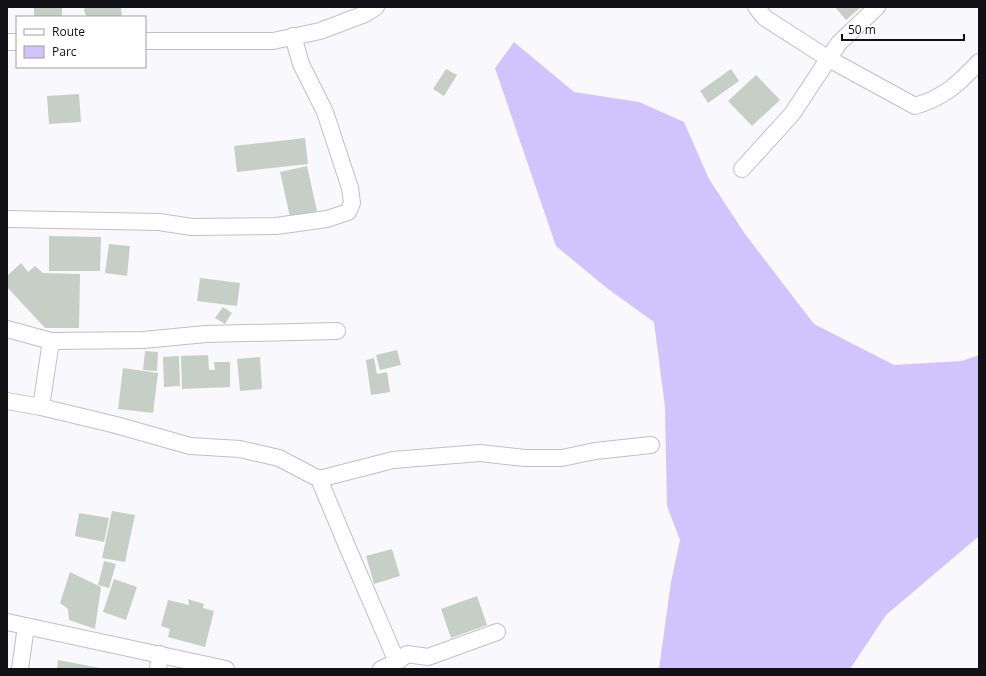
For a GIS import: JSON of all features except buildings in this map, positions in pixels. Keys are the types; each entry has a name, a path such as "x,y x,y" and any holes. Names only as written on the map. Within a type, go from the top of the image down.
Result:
{"street":[{"path":"146,41 273,41 320,31 365,14 376,7"},
{"path":"756,7 765,18 829,59 915,106 932,101 958,84 979,62"},
{"path":"742,169 792,114 839,43 878,7"},
{"path":"7,219 159,222 192,227 276,226 327,219 348,212 352,203 350,188 325,112 301,64 293,36"},
{"path":"7,329 51,342 143,340 206,334 337,332"},
{"path":"41,407 51,342"},
{"path":"7,401 41,407 116,425 190,446 240,449 279,458 320,479 397,662"},
{"path":"320,479 393,460 480,453 525,458 562,458 595,451 651,445"},
{"path":"7,622 159,662 226,669"},
{"path":"20,669 26,626"},
{"path":"381,669 397,662 407,654 428,657 497,632"}],"green space":[{"path":"514,42 574,92 639,102 684,122 709,179 745,234 814,324 894,365 962,361 979,355 979,536 886,615 850,669 659,669 671,582 680,540 667,506 665,407 654,322 608,289 556,246 495,68"}]}
